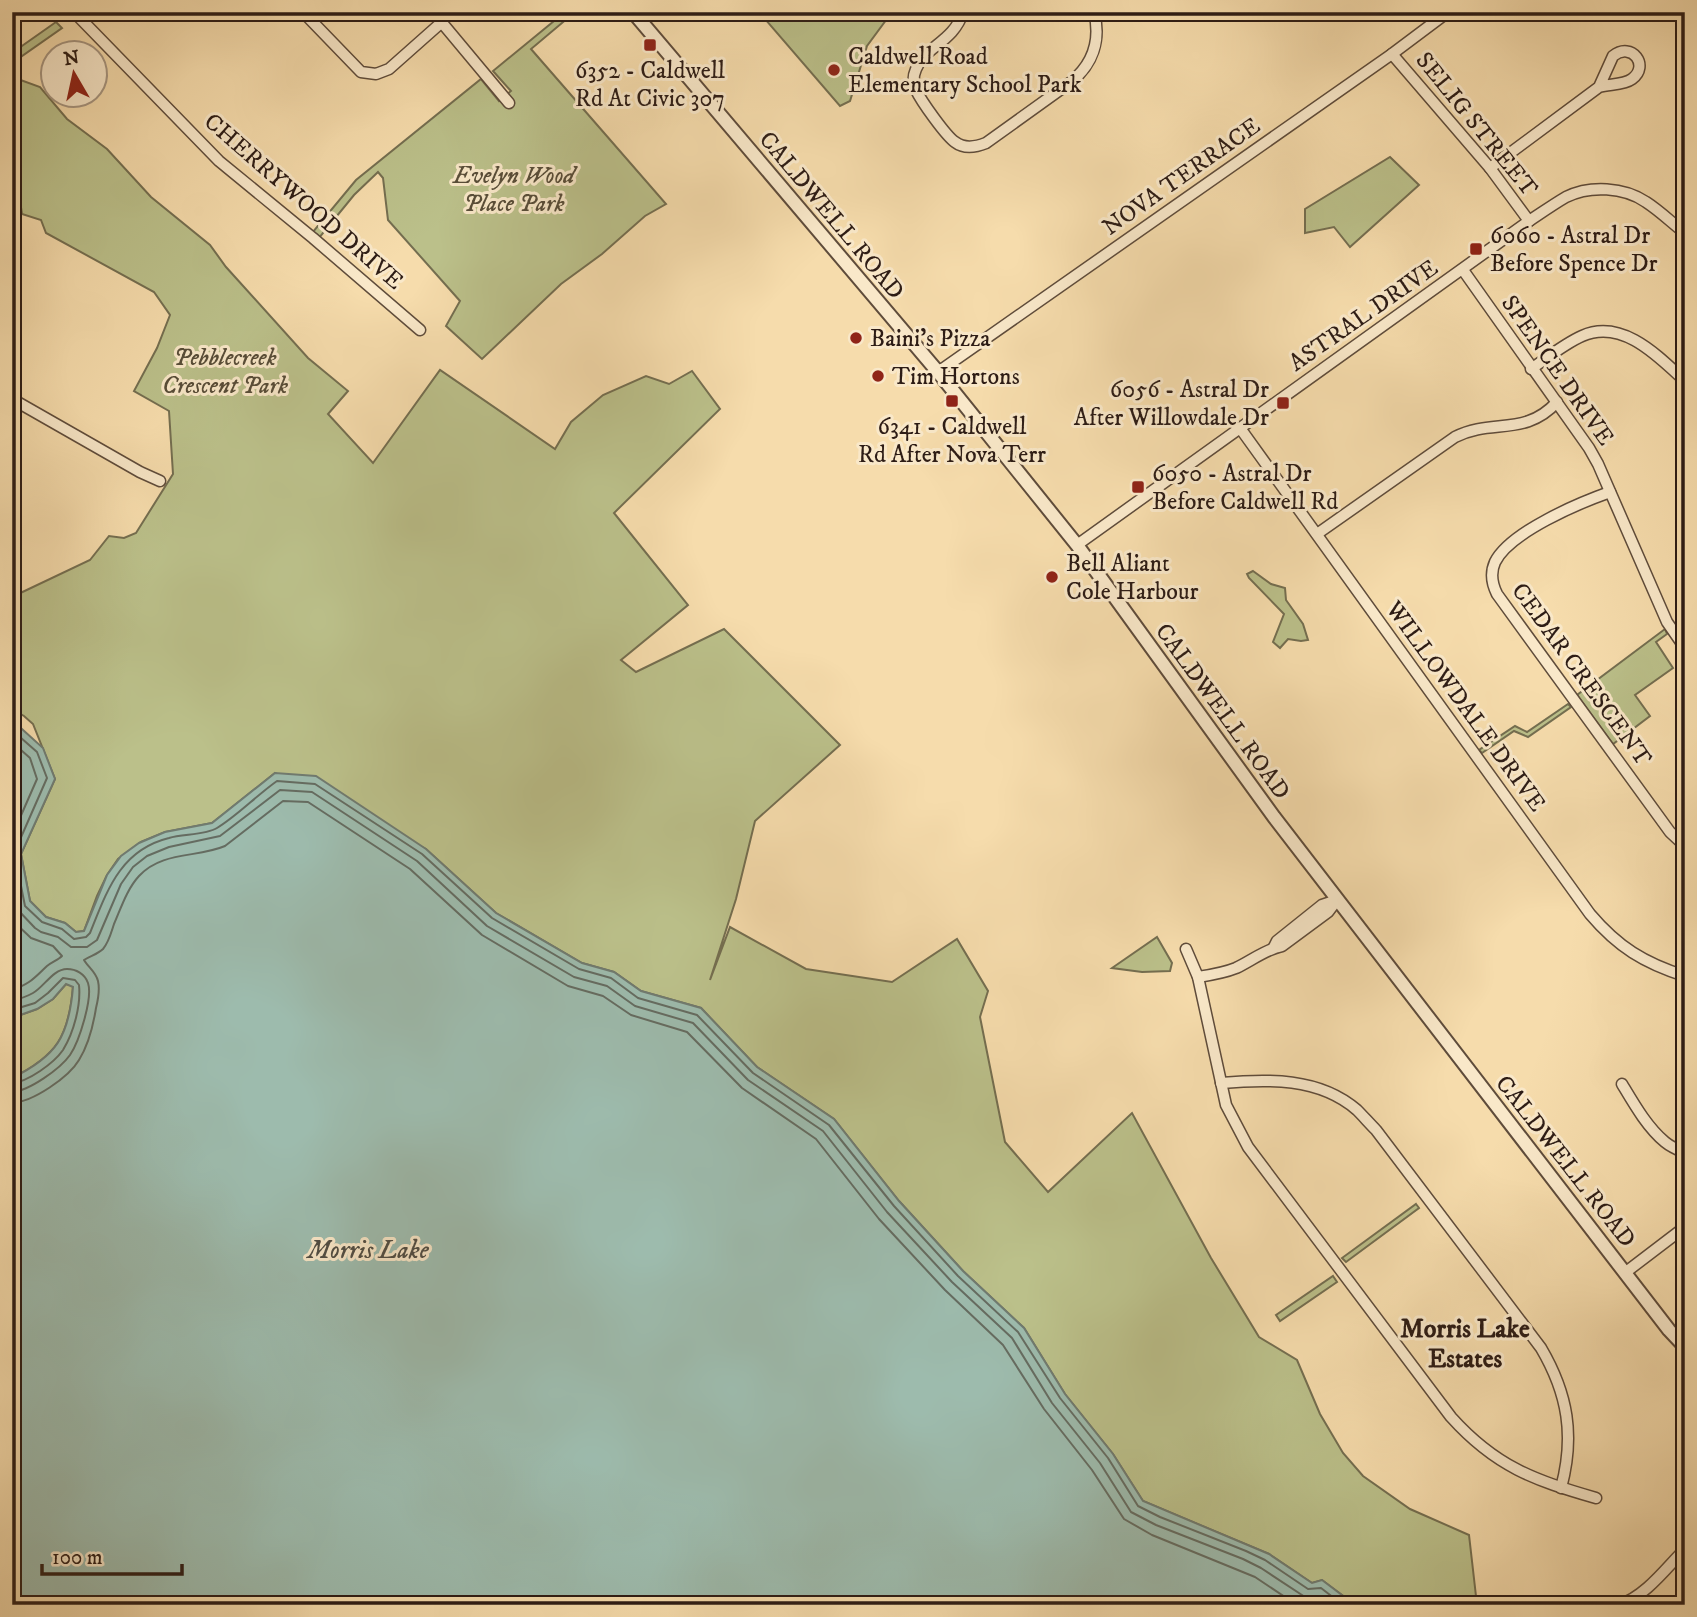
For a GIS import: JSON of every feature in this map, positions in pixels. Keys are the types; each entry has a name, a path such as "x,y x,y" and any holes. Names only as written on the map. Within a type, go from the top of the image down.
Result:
{"street":[{"name":"CHERRYWOOD DRIVE","path":"74,12 219,161 420,330"},
{"path":"303,12 357,69 370,74 379,74 389,69 442,22"},
{"path":"433,12 509,103"},
{"name":"CALDWELL ROAD","path":"633,12 937,372 1077,545 1274,817 1669,1331 1685,1347"},
{"path":"963,12 954,31 918,63 914,80 917,92 944,131 954,142 974,147 986,143 1071,82 1083,70 1096,44 1094,12"},
{"name":"NOVA TERRACE","path":"937,372 1448,12"},
{"name":"SELIG STREET","path":"1392,54 1490,168 1529,221"},
{"path":"1490,168 1599,87"},
{"name":"ASTRAL DRIVE","path":"1077,545 1529,221 1567,197 1591,190 1632,194 1644,200 1685,233"},
{"name":"SPENCE DRIVE","path":"1463,270 1589,448 1671,629 1685,648"},
{"path":"1531,369 1578,338 1602,330 1617,333 1641,345 1685,381"},
{"path":"12,400 160,481"},
{"path":"1317,534 1455,437 1475,429 1529,422 1557,402"},
{"name":"WILLOWDALE DRIVE","path":"1240,428 1590,914 1618,943 1637,957 1659,968 1685,976"},
{"name":"CEDAR CRESCENT","path":"1610,492 1579,503 1527,531 1497,559 1493,570 1493,584 1497,594 1539,653 1670,832 1685,846"},
{"path":"1198,977 1235,968 1274,947 1277,941 1322,905 1337,900"},
{"path":"1186,949 1198,977 1226,1105 1248,1147 1451,1417 1473,1439 1504,1463 1528,1476 1596,1499"},
{"path":"1220,1083 1268,1080 1301,1083 1317,1088 1356,1109 1376,1130 1552,1366 1563,1394 1568,1418 1561,1488"},
{"path":"1622,1084 1656,1133 1685,1153"},
{"path":"1626,1272 1685,1227"},
{"path":"1619,1605 1646,1589 1685,1549"}],"green space":[{"name":"Evelyn Wood Place Park","path":"565,12 575,12 531,49 666,204 645,216 602,254 561,284 482,359 446,326 460,301 388,220 383,178 378,172 354,195 319,238 312,233 356,180 481,79 499,101 511,91 493,71"},
{"name":"Caldwell Road Elementary School Park","path":"759,12 892,12 867,46 850,101 840,106"},
{"path":"56,22 62,28 48,38 38,38 38,45 12,63 12,53"},
{"name":"Pebblecreek Crescent Park","path":"15,78 38,86 38,108 58,108 67,119 107,149 151,197 210,245 226,267 308,358 348,391 328,414 373,463 440,370 555,449 571,422 603,395 646,376 669,384 692,371 720,409 614,513 688,605 621,660 636,672 724,629 840,745 755,821 736,899 710,980 730,927 806,969 892,982 957,939 988,991 980,1017 1005,1142 1048,1192 1132,1113 1211,1258 1259,1337 1297,1360 1320,1414 1343,1453 1363,1476 1410,1509 1469,1535 1477,1605 1360,1605 1350,1601 1322,1580 1312,1583 1269,1554 1143,1501 1113,1454 1065,1394 1024,1328 963,1271 899,1201 834,1119 757,1067 701,1008 641,991 614,972 582,963 496,913 426,849 275,773 212,823 165,832 141,842 118,859 97,896 84,931 76,932 65,923 46,917 30,901 21,854 55,779 33,724 12,709 12,597 90,560 109,536 124,538 136,533 173,474 169,411 134,391 157,348 170,315 154,292 46,233 41,220 22,214 16,175 12,170 12,80"},
{"path":"1390,157 1419,185 1350,247 1334,227 1305,233 1305,209"},
{"path":"1253,571 1271,584 1285,588 1286,600 1303,624 1308,640 1288,639 1280,648 1273,642 1284,614 1249,578 1247,574"},
{"path":"1665,629 1667,634 1656,642 1673,668 1635,695 1650,716 1613,744 1577,695"},
{"path":"1568,704 1571,707 1528,737 1514,731 1482,753 1479,750 1515,726 1527,732"},
{"path":"1157,937 1172,963 1170,971 1142,972 1112,968"},
{"path":"66,984 73,986 71,1003 64,1031 58,1042 40,1061 12,1078 12,1018 37,1009 53,999"},
{"path":"1416,1204 1419,1208 1346,1262 1342,1258"},
{"path":"1333,1276 1337,1282 1280,1321 1276,1315"}],"water":[{"name":"Morris Lake","path":"12,720 43,748 55,779 21,854 30,901 46,917 65,923 76,932 84,931 107,875 121,856 139,843 165,832 212,823 275,773 316,776 426,849 496,913 582,963 614,972 641,991 701,1008 757,1067 834,1119 899,1201 963,1271 1024,1328 1065,1394 1113,1454 1143,1501 1269,1554 1312,1583 1322,1580 1350,1601 1360,1605 12,1605 12,1078 40,1061 58,1043 68,1019 73,987 66,984 53,999 37,1009 12,1018"}],"place":[{"name":"6352 - Caldwell Rd At Civic 307","path":"650,45"},
{"name":"Caldwell Road Elementary School Park","path":"834,70"},
{"name":"6060 - Astral Dr Before Spence Dr","path":"1476,249"},
{"name":"Baini's Pizza","path":"856,338"},
{"name":"Tim Hortons","path":"878,376"},
{"name":"6341 - Caldwell Rd After Nova Terr","path":"952,401"},
{"name":"6056 - Astral Dr After Willowdale Dr","path":"1283,403"},
{"name":"6050 - Astral Dr Before Caldwell Rd","path":"1138,487"},
{"name":"Bell Aliant Cole Harbour","path":"1052,577"}],"district":[{"name":"Morris Lake Estates","path":"1465,1343"}]}
